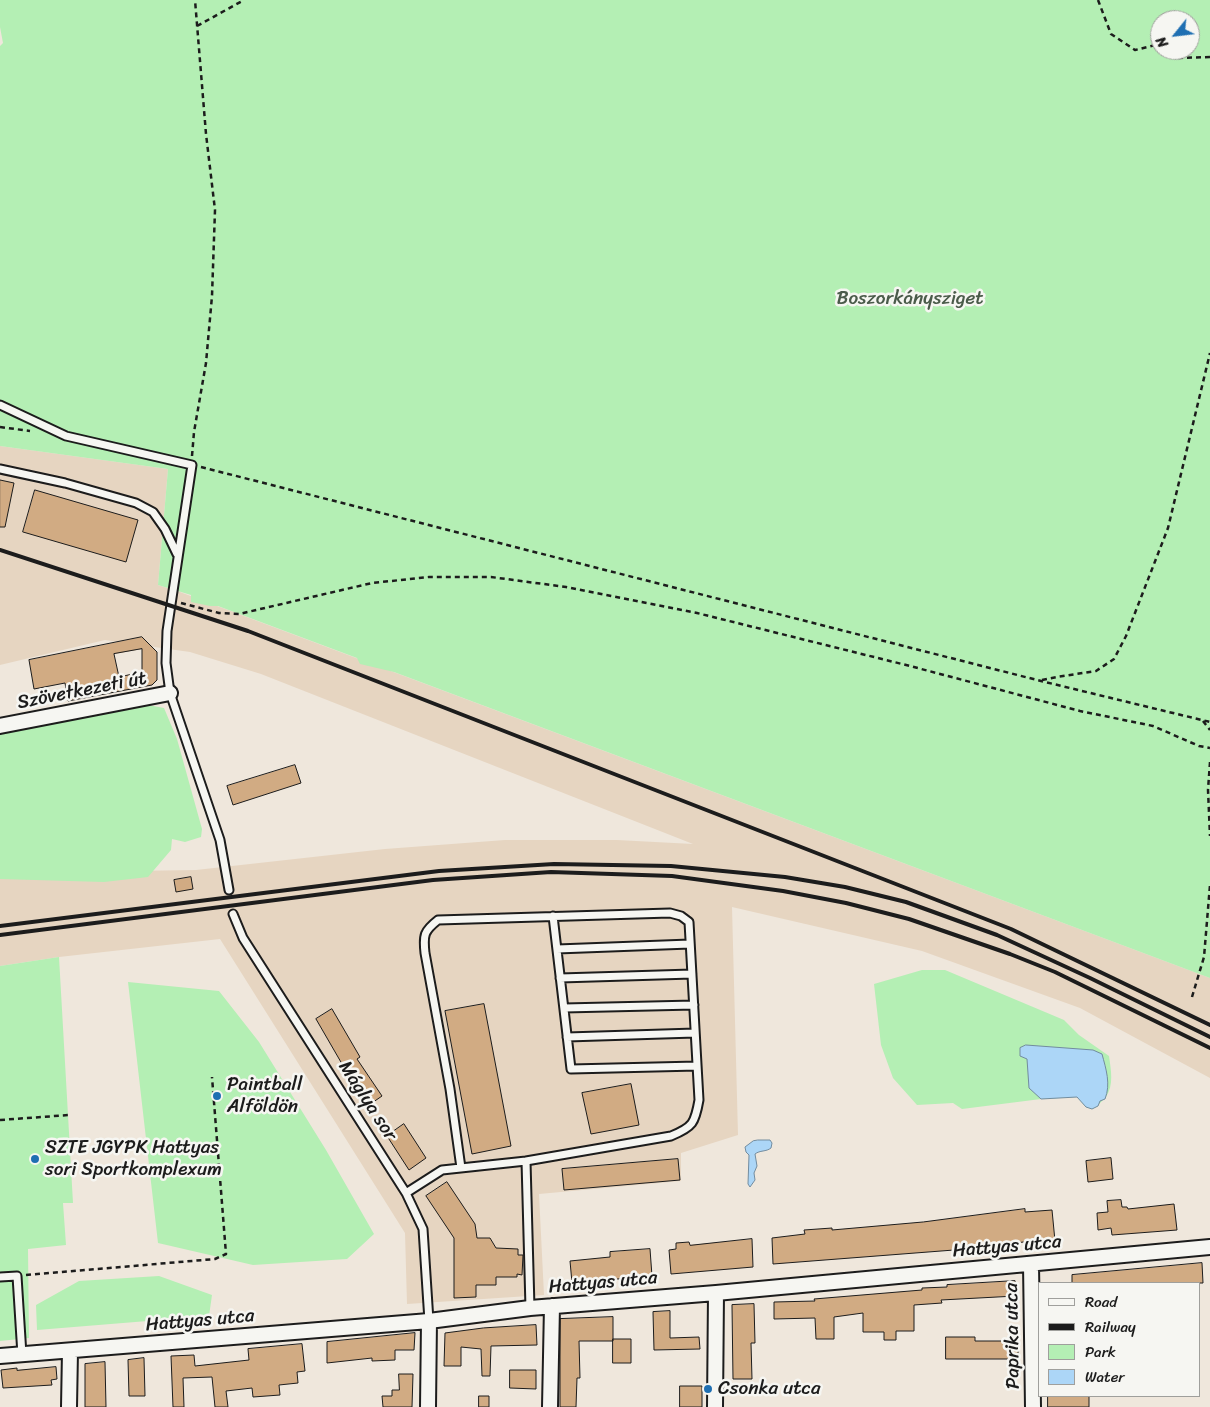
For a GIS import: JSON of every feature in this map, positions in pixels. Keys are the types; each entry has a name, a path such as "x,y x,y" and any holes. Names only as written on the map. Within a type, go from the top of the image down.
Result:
{"street":[{"name":"Szövetkezeti út","path":"0,726 170,693"},
{"name":"Hattyas utca","path":"0,1356 429,1321 530,1308 716,1293 1210,1247"},
{"name":"Paprika utca","path":"1031,1264 1033,1407"},
{"path":"715,1407 716,1293"},
{"path":"550,1407 552,1306"},
{"path":"428,1407 429,1321"},
{"path":"69,1407 70,1351"}],"lane":[{"path":"0,404 66,436 192,465 166,637 166,657 170,693 220,840 229,890"},
{"path":"0,469 65,483 136,503 153,512 165,529 178,554"},
{"path":"406,1193 442,1170 461,1168 526,1161 671,1136 684,1130 696,1120 700,1100 689,922 681,916 670,913 438,920 427,928 423,939 450,1089 461,1168"},
{"name":"Máglya sor","path":"233,914 242,938 406,1193 423,1230 429,1321"},
{"path":"553,916 570,1069 697,1066"},
{"path":"557,948 690,944"},
{"path":"560,978 692,974"},
{"path":"564,1008 694,1005"},
{"path":"567,1037 696,1033"},
{"path":"526,1161 530,1308"},
{"path":"0,1277 17,1276 22,1355"}],"path":[{"path":"195,0 206,134 215,210 212,296 206,363 194,432 192,465 1041,681 1210,722"},
{"path":"197,26 244,0"},
{"path":"1098,0 1111,34 1135,50 1150,46"},
{"path":"1041,681 1096,671 1114,659 1126,636 1168,528 1210,353"},
{"path":"172,600 219,613 239,614 372,583 428,577 491,577 566,587 697,613 1080,711 1153,726 1199,746 1210,748"},
{"path":"1202,720 1210,730"},
{"path":"1210,762 1208,790 1210,836"},
{"path":"1192,997 1204,957 1210,885"},
{"path":"17,1276 215,1259 226,1254 212,1077"},
{"path":"0,1120 69,1114"}],"shaded area":[{"path":"0,446 168,469 158,585 1210,978 1210,1078 1080,1008 922,951 732,907 738,1135 681,1153 681,1181 539,1194 544,1295 407,1304 405,1233 220,939 59,957 0,966 0,873 196,870 385,849 505,840 617,840 693,844 261,674 190,652 105,640 0,665"}],"green space":[{"name":"Boszorkánysziget","path":"0,0 1210,0 1210,978 394,672 360,664 357,658 218,606 191,602 191,595 158,585 168,469 0,446 0,46 3,43 0,27"},
{"path":"148,705 164,708 177,739 202,829 201,837 185,842 172,839 171,850 148,877 104,882 0,879 0,734"},
{"name":"SZTE JGYPK Hattyas sori Sportkomplexum","path":"59,957 73,1203 63,1203 66,1245 28,1249 29,1338 0,1341 0,966"},
{"path":"922,970 945,970 1064,1020 1079,1035 1109,1056 1111,1082 1106,1097 1098,1106 1092,1109 1086,1107 1077,1097 1041,1099 962,1109 953,1103 917,1105 893,1078 881,1045 874,984"},
{"name":"Paintball Alföldön","path":"128,982 219,991 259,1042 326,1150 374,1234 347,1259 253,1265 158,1243"},
{"path":"159,1276 212,1295 209,1316 37,1330 36,1305 79,1281"}],"water":[{"path":"1026,1045 1093,1050 1102,1054 1108,1082 1105,1099 1092,1109 1086,1107 1077,1097 1041,1099 1029,1088 1027,1059 1020,1056 1020,1048"},
{"path":"758,1140 770,1140 772,1143 771,1148 755,1154 757,1166 754,1173 755,1180 750,1187 748,1184 749,1155 745,1147"}],"building":[{"path":"0,480 14,483 5,527 0,527"},
{"path":"35,490 138,520 126,562 23,532"},
{"path":"142,637 157,652 157,680 152,685 68,701 65,683 34,689 29,660","holes":["142,649 142,672 119,677 114,654"]},
{"path":"295,765 301,783 233,805 227,786"},
{"path":"191,877 193,889 176,892 174,880"},
{"path":"484,1004 511,1146 472,1154 445,1011"},
{"path":"332,1009 360,1057 357,1059 382,1096 369,1105 349,1076 316,1019"},
{"path":"631,1084 639,1125 591,1134 582,1093"},
{"path":"404,1124 426,1158 409,1170 387,1136"},
{"path":"1111,1158 1113,1179 1088,1182 1086,1161"},
{"path":"678,1159 680,1180 564,1190 562,1169"},
{"path":"447,1182 475,1224 477,1238 490,1238 496,1248 518,1249 518,1255 523,1255 522,1275 517,1274 517,1277 496,1277 496,1285 476,1285 476,1297 454,1298 454,1238 426,1196"},
{"path":"1121,1200 1122,1207 1127,1207 1128,1209 1174,1204 1177,1230 1112,1235 1111,1228 1098,1230 1097,1213 1108,1212 1107,1201"},
{"path":"1025,1209 1025,1212 1052,1210 1055,1241 1041,1242 1041,1240 954,1250 773,1264 772,1238 805,1234 804,1230 832,1228 832,1230 923,1222"},
{"path":"752,1239 753,1267 671,1274 669,1250 676,1249 676,1243 689,1242 690,1245"},
{"path":"650,1249 652,1276 572,1283 570,1261 610,1257 610,1252"},
{"path":"1202,1263 1203,1283 1072,1282 1072,1275"},
{"path":"1015,1281 1016,1296 941,1300 942,1303 914,1305 914,1331 896,1331 896,1340 884,1340 884,1332 863,1332 863,1313 834,1317 834,1339 816,1339 815,1318 774,1319 774,1302 815,1301 814,1299 922,1290 922,1288 947,1287 947,1285"},
{"path":"754,1304 755,1343 751,1343 752,1379 733,1379 732,1305"},
{"path":"670,1311 670,1338 699,1337 700,1349 654,1350 653,1312"},
{"path":"613,1317 613,1341 579,1341 580,1378 577,1378 576,1407 560,1407 560,1319"},
{"path":"536,1325 537,1345 491,1346 490,1376 482,1376 481,1349 461,1347 461,1366 444,1366 445,1333 483,1328"},
{"path":"415,1333 414,1350 395,1350 395,1360 372,1361 372,1358 327,1363 327,1342"},
{"path":"946,1337 975,1337 975,1341 1018,1341 1018,1359 946,1359"},
{"path":"613,1339 631,1339 631,1363 613,1363"},
{"path":"302,1344 305,1371 297,1372 298,1383 279,1385 280,1395 253,1397 252,1388 226,1391 228,1407 215,1407 212,1377 183,1378 184,1407 173,1407 171,1356 194,1355 195,1366 249,1360 248,1349"},
{"path":"144,1358 145,1396 129,1396 128,1360"},
{"path":"105,1362 106,1407 85,1407 85,1364"},
{"path":"56,1367 57,1379 51,1380 52,1385 3,1388 1,1370"},
{"path":"510,1370 536,1370 536,1389 510,1388"},
{"path":"399,1374 413,1374 412,1407 383,1407 382,1396 392,1396 392,1390 399,1390"},
{"path":"680,1386 702,1386 702,1407 680,1407"},
{"path":"479,1396 489,1396 489,1407 479,1407"},
{"path":"1048,1397 1089,1397 1089,1407 1048,1407"}],"railway":[{"path":"0,550 248,631 1011,929 1210,1025"},
{"path":"0,926 439,871 554,864 671,866 785,877 845,887 906,902 997,935 1210,1037"},
{"path":"0,935 433,880 551,872 672,876 783,891 846,903 909,919 1010,954 1055,972 1210,1048"}],"place":[{"name":"Paintball Alföldön","path":"217,1096"},
{"name":"SZTE JGYPK Hattyas sori Sportkomplexum","path":"35,1159"},
{"name":"Csonka utca","path":"708,1389"}]}
